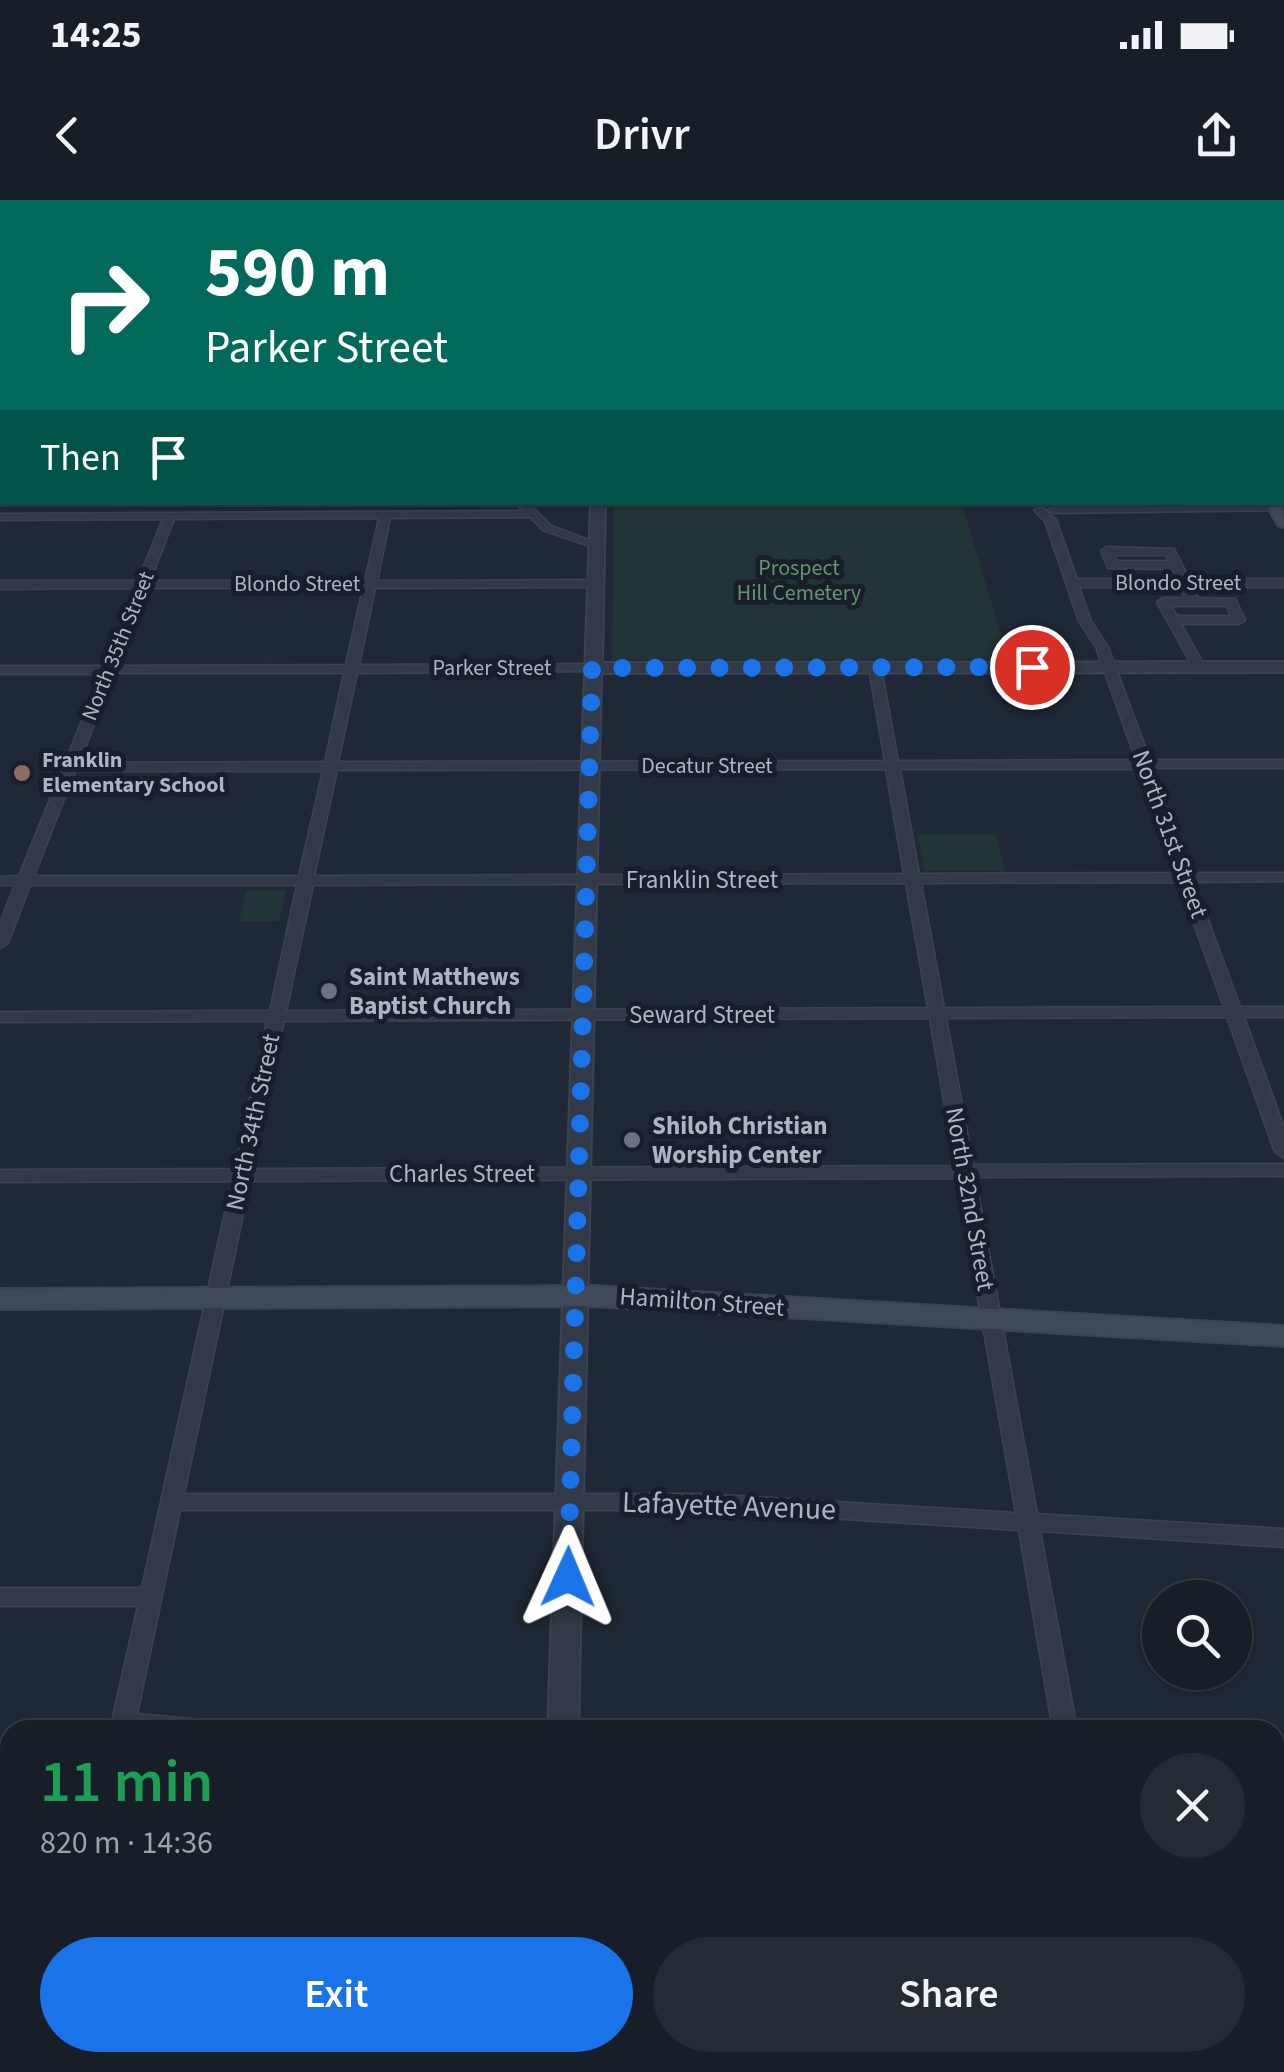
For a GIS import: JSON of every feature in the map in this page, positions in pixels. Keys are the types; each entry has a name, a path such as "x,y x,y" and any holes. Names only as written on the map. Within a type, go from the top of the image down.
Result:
{"main road":[{"name":"Hamilton Street","path":"0,1300 578,1296 1284,1336"}],"street":[{"path":"563,1720 598,505"},
{"path":"0,517 170,516 280,509 385,515 526,508 554,532 596,545"},
{"path":"1047,508 1279,510"},
{"name":"North 31st Street","path":"1047,508 1072,583 1110,667 1146,764 1284,1152"},
{"name":"North 34th Street","path":"125,1720 385,515"},
{"name":"North 35th Street","path":"0,943 170,516"},
{"path":"1177,565 1112,565 1107,551 1170,551 1177,565 1193,602"},
{"name":"Blondo Street","path":"1072,583 1284,582"},
{"name":"Blondo Street","path":"0,585 594,584"},
{"path":"1172,620 1239,620 1230,602 1164,602 1172,620 1198,667"},
{"name":"Parker Street","path":"0,670 1284,667"},
{"name":"North 32nd Street","path":"875,668 1063,1720"},
{"name":"Decatur Street","path":"70,766 1284,764"},
{"name":"Franklin Street","path":"0,881 1284,877"},
{"name":"Seward Street","path":"0,1017 1284,1012"},
{"name":"Charles Street","path":"0,1176 1284,1170"},
{"name":"Lafayette Avenue","path":"172,1502 704,1502 1284,1538"},
{"path":"0,1597 152,1597"}],"green space":[{"name":"Prospect Hill Cemetery","path":"614,505 963,505 1008,659 612,660"},
{"path":"917,834 996,834 1005,871 925,871"},
{"path":"247,890 286,890 279,921 239,921"}],"place":[{"name":"Franklin Elementary School","path":"22,773"},
{"name":"Saint Matthews Baptist Church","path":"329,991"},
{"name":"Shiloh Christian Worship Center","path":"632,1140"}],"route":[{"path":"568,1577 592,668 1032,667"}]}
